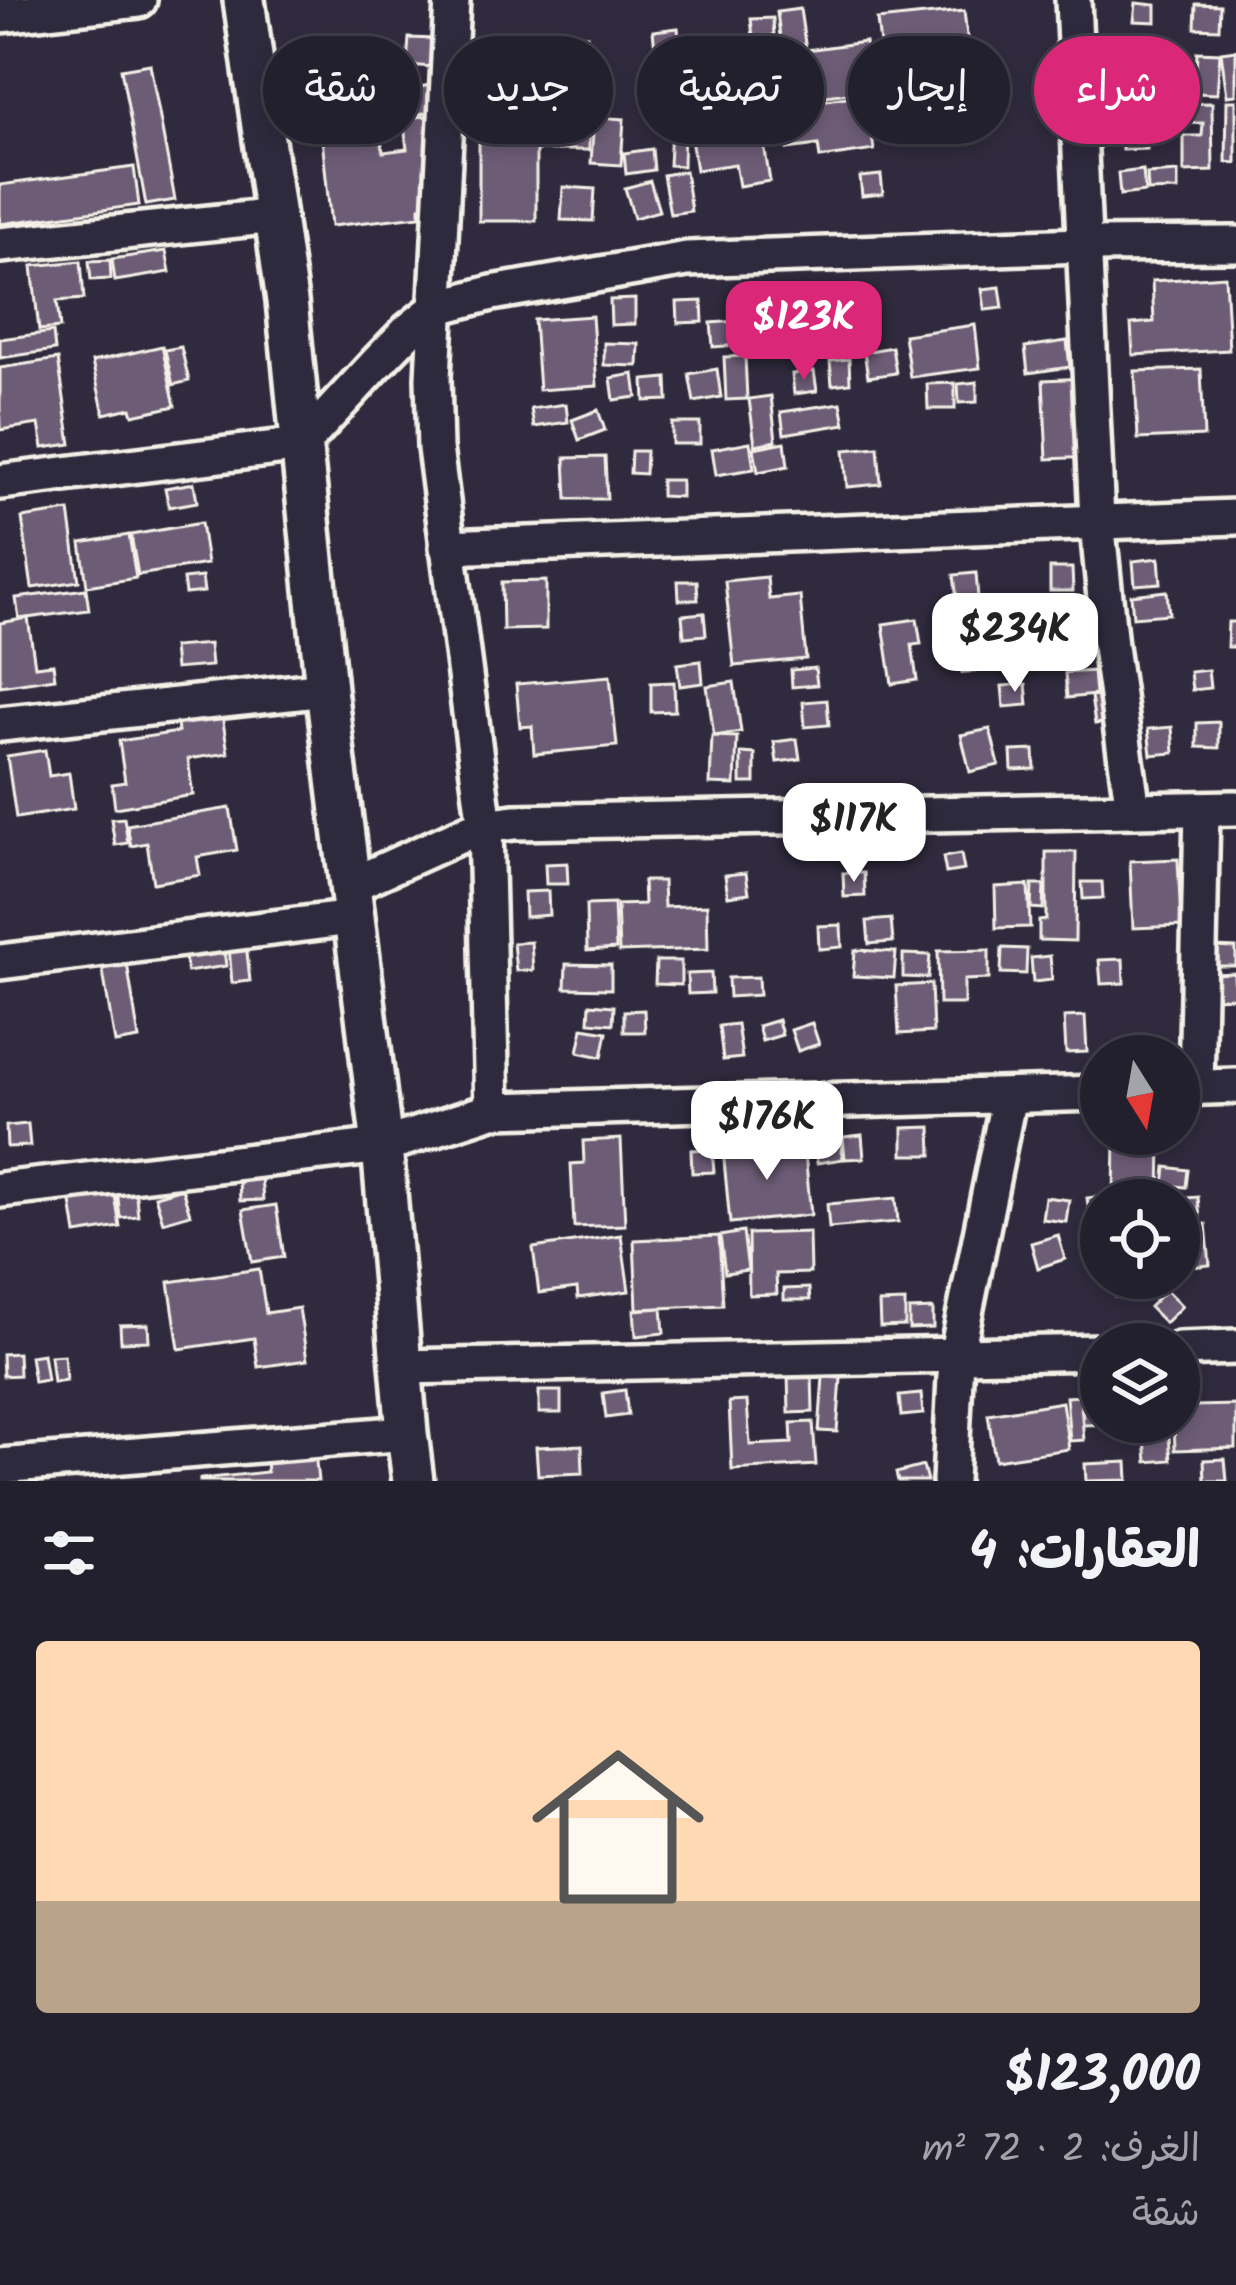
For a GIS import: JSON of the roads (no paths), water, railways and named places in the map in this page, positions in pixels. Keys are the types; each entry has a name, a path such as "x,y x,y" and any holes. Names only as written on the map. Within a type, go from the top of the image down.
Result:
{"street":[{"path":"0,16 140,0"},
{"path":"244,0 287,301 326,689 382,1146 413,1481"},
{"path":"452,0 433,378 435,448 485,826 492,1110"},
{"path":"1073,0 1097,520 1133,810"},
{"path":"0,245 276,216"},
{"path":"0,482 301,446 376,363 438,307 492,292 688,259 1236,244"},
{"path":"446,547 1236,517"},
{"path":"0,724 326,689"},
{"path":"1191,1035 1202,808"},
{"path":"0,962 351,902 485,826 1236,808"},
{"path":"1200,1088 1236,1086"},
{"path":"0,1190 382,1146 492,1110 1080,1094"},
{"path":"950,1481 956,1357 1010,1096"},
{"path":"1200,1348 1236,1347"},
{"path":"400,1367 1080,1353"},
{"path":"0,1466 407,1433"}]}
